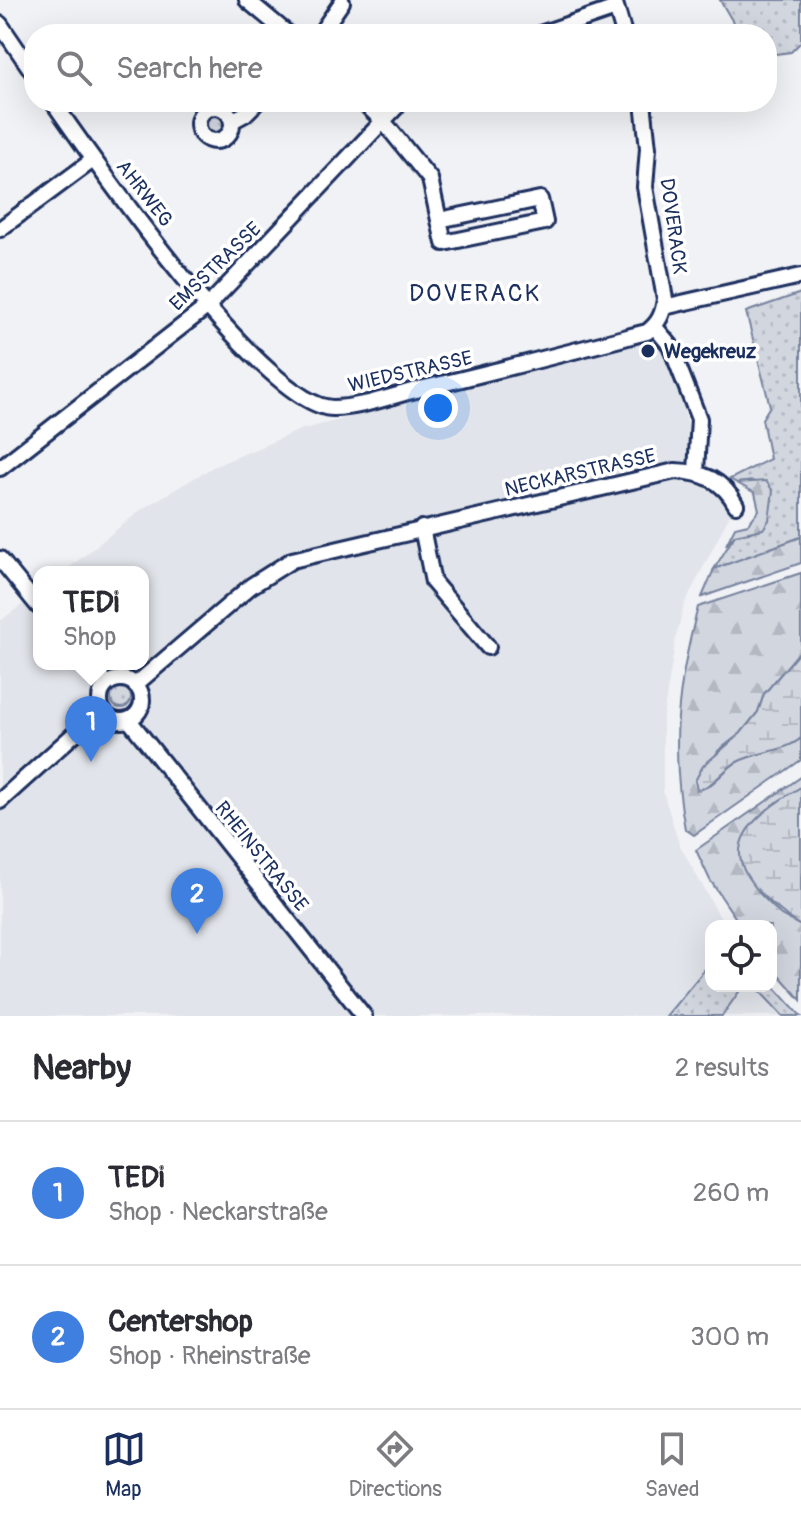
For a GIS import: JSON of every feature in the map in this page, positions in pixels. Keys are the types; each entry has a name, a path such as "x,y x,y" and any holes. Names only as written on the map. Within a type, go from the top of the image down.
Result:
{"street":[{"path":"247,0 276,24"},
{"path":"326,24 341,1"},
{"path":"565,24 615,4 621,24"},
{"path":"0,24 24,59"},
{"name":"AHRWEG","path":"60,112 93,160 208,306"},
{"path":"232,121 247,112"},
{"path":"374,112 430,179 444,243 545,222 540,199 439,220"},
{"name":"EMSSTRASSE","path":"0,468 208,306 392,112"},
{"name":"DOVERACK","path":"644,112 648,148 645,187 664,307 801,276"},
{"path":"0,229 93,160"},
{"name":"WIEDSTRASSE","path":"208,306 278,379 300,396 335,408 507,369 647,332 654,326"},
{"path":"664,307 654,326 670,345 699,419 696,472 713,479 729,493 736,505"},
{"name":"NECKARSTRASSE","path":"135,685 251,586 292,560 675,471 696,472"},
{"path":"422,528 433,582 488,647"},
{"path":"0,559 33,600"},
{"path":"94,670 107,684"},
{"path":"0,801 102,709 102,691 107,684 121,679 135,685 142,698 141,706 129,720"},
{"name":"RHEINSTRASSE","path":"102,709 112,719 129,720 364,1016"}],"shaded area":[{"path":"660,338 682,402 698,469 737,501 684,605 663,718 663,792 679,844 722,920 705,920 705,992 777,990 801,1016 0,1016 0,621 33,596 33,670 149,670 149,566 71,566 142,509 213,467 300,430"}],"green space":[{"path":"720,0 801,0 801,42 791,52 777,54 777,24 734,24"},
{"path":"211,114 219,114 225,124 219,134 211,134 205,128 205,120"},
{"path":"801,293 801,537 714,569 735,535 749,533 769,520 753,481 737,483 730,479 770,459 762,419 770,406 746,312"},
{"path":"766,481 773,491 769,520 763,529 735,535 726,545 735,527 748,524 759,510 755,493 737,483"},
{"path":"801,537 801,563 702,597 714,569"},
{"path":"801,573 801,650 764,694 758,712 741,733 718,751 697,790 709,786 737,762 787,746 801,738 801,760 694,835 685,829 677,744 685,664 698,607"},
{"path":"801,650 801,738 787,746 737,762 709,785 697,790 695,781 703,766 741,733 758,712 764,694"},
{"path":"121,688 128,691 131,698 128,705 121,708 114,705 111,698 114,691"},
{"path":"801,777 801,787 772,805 758,892 781,915 801,926 801,1000 777,973 777,920 737,920 710,880 696,850"},
{"path":"801,787 801,926 779,910 750,881 742,865 740,850 744,836 754,822"},
{"path":"705,969 705,992 739,992 722,1016 666,1016"},
{"path":"777,990 801,1016 783,1016 761,992"}],"place":[{"name":"Wegekreuz","path":"648,351"},
{"name":"TEDi","path":"91,762"},
{"name":"Centershop","path":"197,934"}],"district":[{"name":"DOVERACK","path":"475,293"}]}
